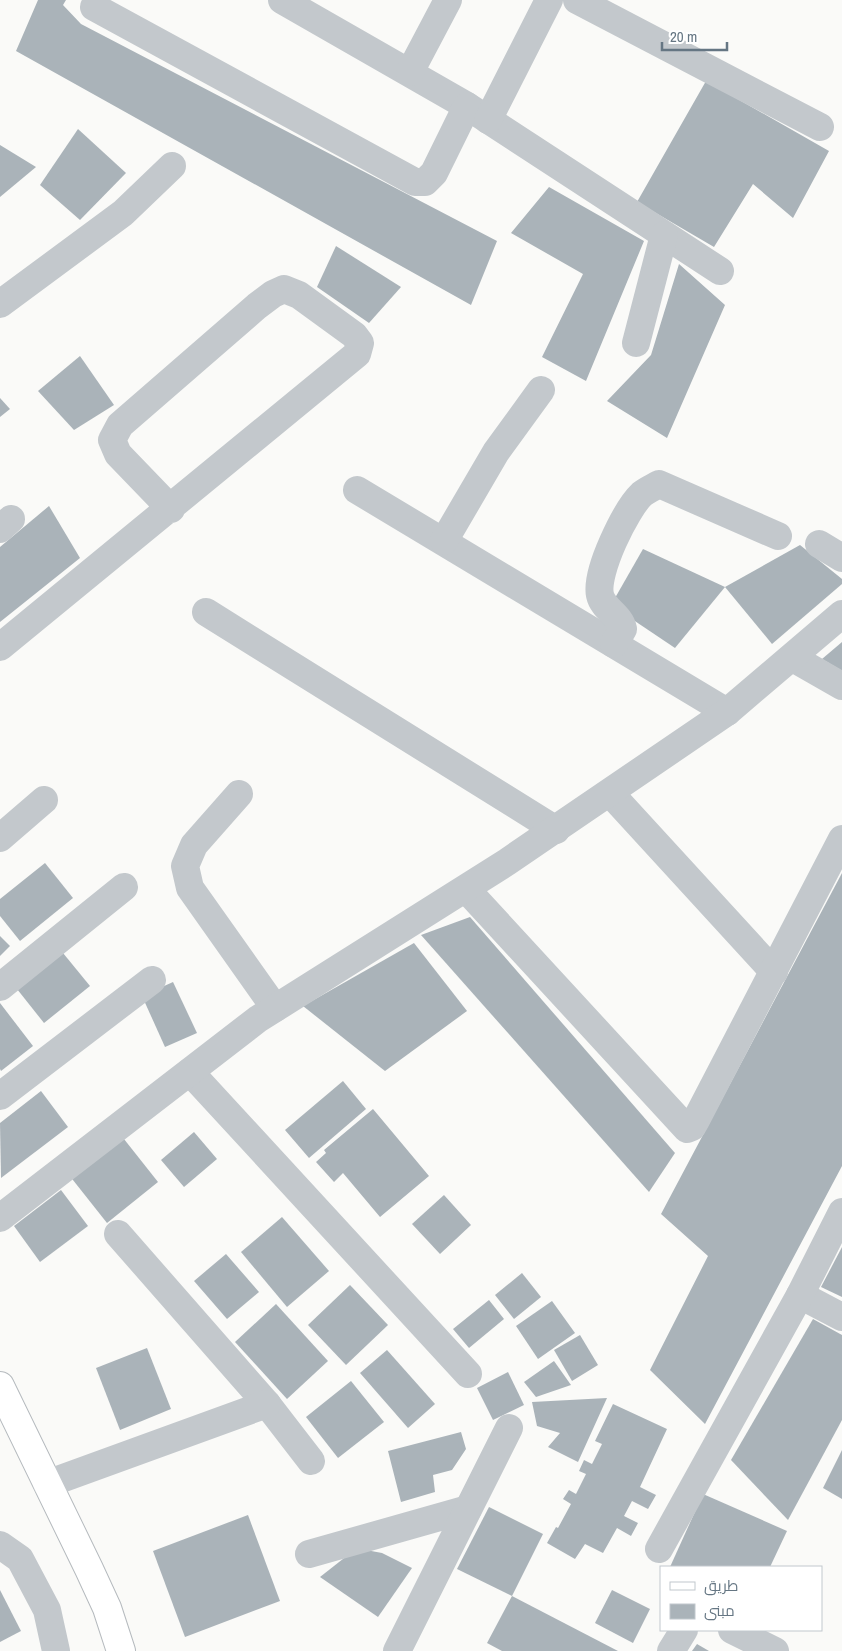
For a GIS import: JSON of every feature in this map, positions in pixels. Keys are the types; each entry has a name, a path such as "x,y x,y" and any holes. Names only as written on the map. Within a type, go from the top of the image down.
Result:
{"main road":[{"path":"0,1386 107,1608 121,1651"}],"street":[{"path":"282,0 410,72 477,113 720,271"},
{"path":"410,72 448,0"},
{"path":"94,7 415,182 425,182 434,173 477,113 549,0"},
{"path":"577,0 820,127"},
{"path":"0,304 123,213 172,166"},
{"path":"636,342 664,235"},
{"path":"0,646 171,509 357,354 360,343 354,335 299,295 284,289 273,294 257,306 120,425 112,440 118,454 171,509"},
{"path":"444,541 496,452 541,390"},
{"path":"614,644 624,629 621,620 608,608 600,595 603,567 618,529 642,494 659,484 778,536"},
{"path":"357,490 727,712"},
{"path":"818,544 842,558"},
{"path":"206,612 556,830"},
{"path":"0,1218 275,1008 466,890 727,712 793,658 842,614"},
{"path":"793,658 842,686"},
{"path":"610,793 774,972"},
{"path":"239,794 194,845 185,866 190,888 275,1008"},
{"path":"0,838 44,800"},
{"path":"466,890 684,1128 692,1127 842,839"},
{"path":"0,988 124,887"},
{"path":"0,1096 152,980"},
{"path":"190,1072 468,1374"},
{"path":"659,1549 800,1295 842,1212"},
{"path":"118,1234 267,1404 311,1461"},
{"path":"800,1295 842,1317"},
{"path":"48,1484 267,1404"},
{"path":"397,1651 509,1428"},
{"path":"309,1554 468,1509"},
{"path":"0,1545 20,1559 47,1610 56,1651"},
{"path":"671,1651 683,1631"},
{"path":"734,1631 775,1651"}],"building":[{"path":"38,0 66,0 63,5 81,24 497,241 471,305 16,51"},
{"path":"706,81 829,151 793,218 753,184 714,247 637,202"},
{"path":"78,129 126,173 80,220 40,185"},
{"path":"0,145 36,167 0,197"},
{"path":"549,187 644,241 586,381 542,357 583,274 511,233"},
{"path":"336,246 401,287 369,323 317,287"},
{"path":"679,264 725,305 667,438 607,401 651,355"},
{"path":"80,356 114,405 74,430 38,391"},
{"path":"0,398 10,409 0,417"},
{"path":"49,506 80,558 0,622 0,547"},
{"path":"800,545 842,579 842,584 772,644 725,587"},
{"path":"643,549 725,587 675,648 611,605"},
{"path":"842,642 842,671 822,659"},
{"path":"45,863 73,898 20,941 0,916 0,899"},
{"path":"842,873 842,1166 705,1424 650,1370 708,1256 661,1214"},
{"path":"470,917 675,1153 649,1192 421,935"},
{"path":"0,936 10,946 0,956"},
{"path":"414,943 467,1011 385,1071 303,1006"},
{"path":"63,953 90,986 44,1023 17,989"},
{"path":"173,982 197,1033 165,1047 142,996"},
{"path":"0,1003 33,1046 1,1071 0,1069"},
{"path":"343,1081 366,1109 309,1158 285,1130"},
{"path":"41,1091 68,1127 1,1178 0,1123"},
{"path":"373,1109 429,1176 380,1217 343,1173 334,1182 316,1162 326,1153 324,1150"},
{"path":"194,1132 217,1159 184,1187 161,1160"},
{"path":"120,1134 158,1182 107,1223 69,1175"},
{"path":"61,1190 88,1226 40,1262 14,1226"},
{"path":"444,1195 471,1225 440,1254 412,1224"},
{"path":"282,1217 329,1271 287,1307 241,1252"},
{"path":"842,1247 842,1297 821,1287"},
{"path":"226,1254 259,1292 227,1319 194,1281"},
{"path":"522,1273 541,1297 514,1319 495,1295"},
{"path":"350,1285 388,1325 346,1365 308,1325"},
{"path":"489,1300 504,1319 469,1348 453,1329"},
{"path":"552,1301 575,1333 538,1359 516,1326"},
{"path":"276,1304 328,1361 287,1399 235,1342"},
{"path":"813,1319 842,1335 842,1420 788,1520 731,1460"},
{"path":"580,1335 598,1365 572,1381 554,1350"},
{"path":"147,1348 171,1409 120,1430 96,1368"},
{"path":"387,1350 435,1404 408,1428 360,1373"},
{"path":"554,1361 571,1385 536,1397 524,1382"},
{"path":"508,1372 524,1405 493,1420 477,1388"},
{"path":"351,1381 384,1422 338,1458 306,1417"},
{"path":"607,1398 578,1462 548,1447 560,1433 537,1426 532,1402"},
{"path":"613,1404 667,1429 640,1487 656,1495 648,1509 632,1501 624,1516 638,1523 631,1536 617,1528 603,1553 585,1544 575,1559 547,1543 556,1527 558,1528 571,1504 563,1499 569,1490 576,1494 586,1474 579,1471 584,1460 592,1464 602,1444 595,1441"},
{"path":"461,1432 466,1449 452,1470 433,1475 435,1492 401,1502 388,1451"},
{"path":"842,1450 842,1499 823,1488"},
{"path":"703,1494 787,1531 770,1566 670,1566"},
{"path":"489,1507 543,1534 512,1596 457,1569"},
{"path":"248,1515 280,1601 185,1637 153,1551"},
{"path":"366,1550 382,1553 412,1568 378,1617 320,1577 348,1555"},
{"path":"0,1590 21,1631 0,1642"},
{"path":"612,1590 650,1609 633,1643 595,1623"},
{"path":"512,1596 618,1651 502,1651 487,1643"},
{"path":"697,1644 709,1651 692,1651"}]}
